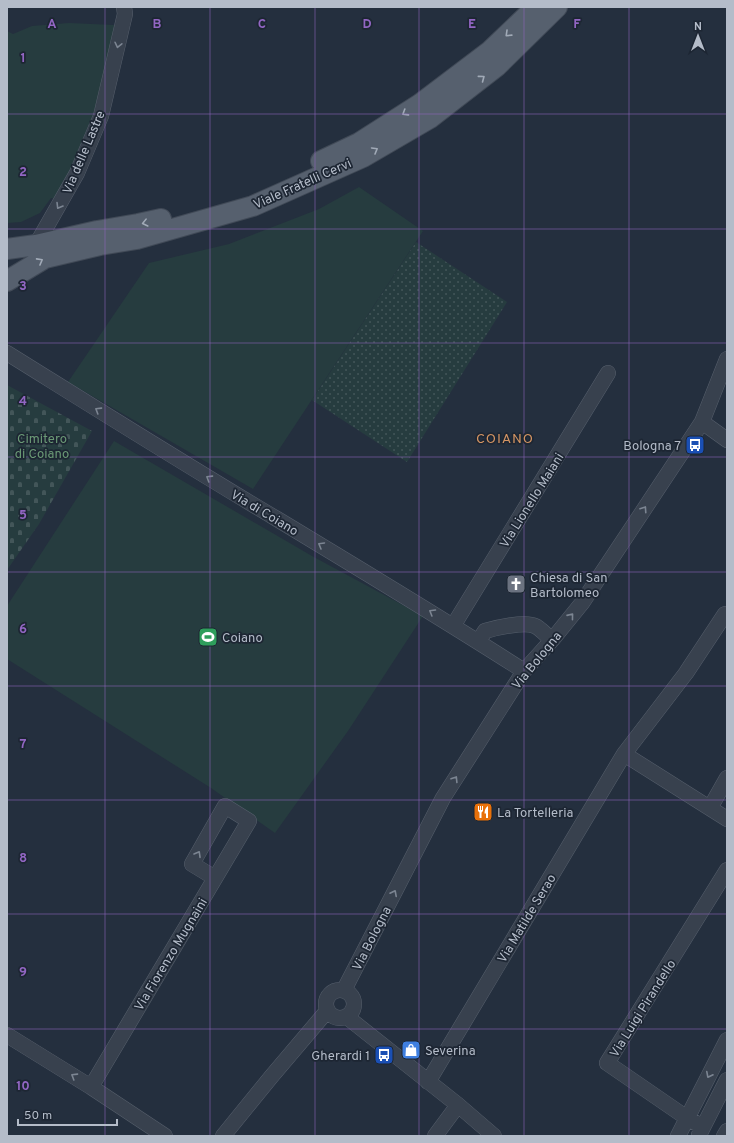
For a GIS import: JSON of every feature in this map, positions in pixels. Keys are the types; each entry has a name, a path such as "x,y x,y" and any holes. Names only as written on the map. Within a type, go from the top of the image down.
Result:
{"main road":[{"name":"Viale Fratelli Cervi","path":"7,249 36,245 97,231 138,224 196,210 250,192 316,164 359,143 420,104 490,51 536,7"},
{"name":"Viale Fratelli Cervi","path":"7,281 45,258 137,239 253,206 363,157 430,118 498,66 557,7"}],"street":[{"name":"Via delle Lastre","path":"36,245 77,173 101,116 125,14 124,7"},
{"name":"Via di Coiano","path":"7,353 454,626 524,671"},
{"name":"Via Bologna","path":"344,990 443,798 524,671 582,603 702,422 727,359"},
{"name":"Via Lionello Maiani","path":"454,626 608,373"},
{"path":"702,422 727,440"},
{"name":"Via Matilde Serao","path":"428,1082 624,754 686,673 725,614"},
{"path":"478,642 485,631 499,627 526,624 535,626 552,640"},
{"path":"624,754 727,819"},
{"path":"710,808 727,778"},
{"name":"Via Fiorenzo Mugnaini","path":"91,1087 249,821 225,806 192,864 215,878"},
{"name":"Via Luigi Pirandello","path":"687,1118 608,1063 727,870"},
{"path":"344,990 351,995 354,1003 352,1011 347,1017 334,1017 327,1012 325,1002 330,993 344,990"},
{"path":"223,1136 286,1058 327,1012"},
{"path":"347,1017 458,1105 494,1136"},
{"path":"7,1035 91,1087 165,1136"},
{"path":"678,1136 727,1040"},
{"path":"687,1118 701,1132 727,1080"},
{"path":"435,1136 458,1105"},
{"path":"724,1136 727,1131"}],"green space":[{"path":"69,23 114,25 117,29 93,124 72,173 55,199 51,198 40,213 21,222 7,223 7,31 13,34 32,26"},
{"path":"359,187 423,231 253,489 68,382 149,263 229,244 319,209"},
{"path":"416,242 507,302 407,462 312,400"},
{"name":"Cimitero di Coiano","path":"7,385 92,431 39,524 7,570"},
{"name":"Coiano","path":"114,441 312,556 423,616 348,731 275,833 211,788 7,659 7,606"}],"place":[{"name":"Bologna 7","path":"695,445"},
{"name":"Chiesa di San Bartolomeo","path":"516,584"},
{"name":"Coiano","path":"208,637"},
{"name":"La Tortelleria","path":"483,812"},
{"name":"Severina","path":"411,1050"},
{"name":"Gherardi 1","path":"384,1055"}],"district":[{"name":"COIANO","path":"505,438"}]}
